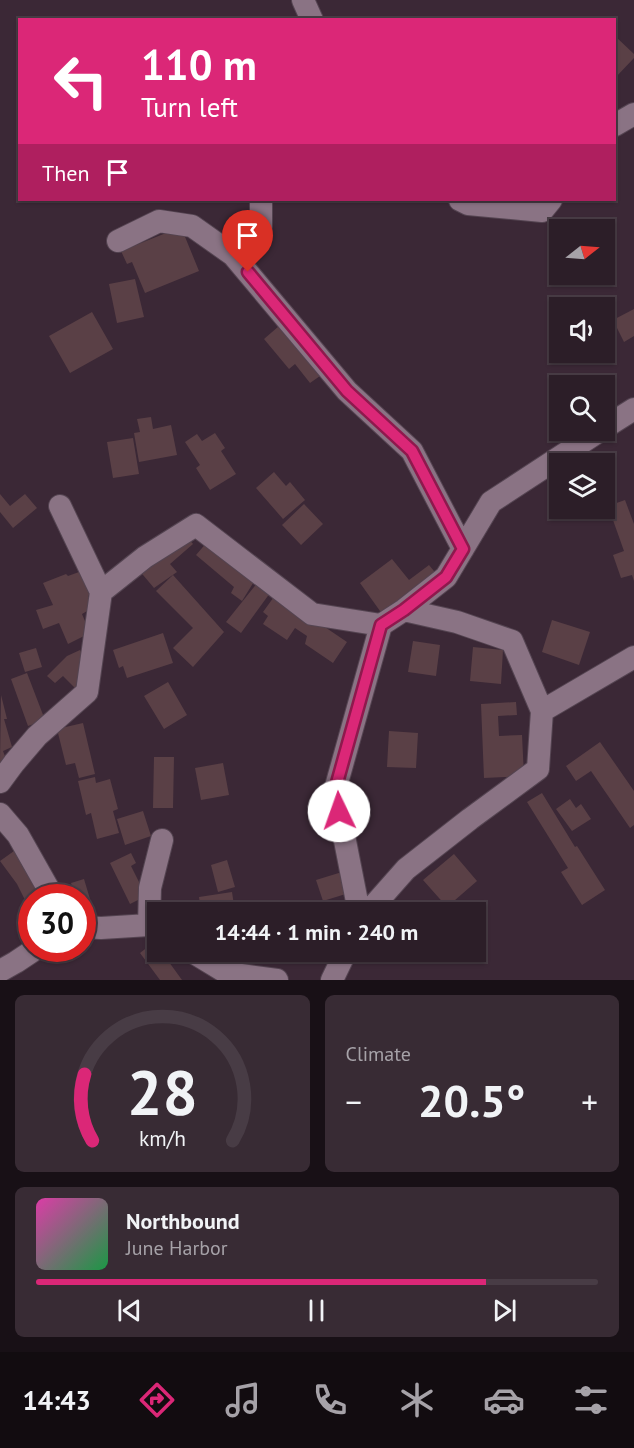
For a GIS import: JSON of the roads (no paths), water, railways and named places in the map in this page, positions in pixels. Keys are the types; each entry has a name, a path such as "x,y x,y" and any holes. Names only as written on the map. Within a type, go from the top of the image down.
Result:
{"street":[{"path":"616,124 634,114"},
{"path":"233,255 261,227 261,201"},
{"path":"462,201 468,204 542,211 550,201"},
{"path":"118,241 159,222 192,226 233,255 347,391 412,451 463,549"},
{"path":"615,421 634,409"},
{"path":"357,902 335,790 381,625 446,577 491,502 585,441"},
{"path":"0,782 36,736 87,692 101,592 60,506"},
{"path":"101,592 145,557 196,525 312,614 381,625"},
{"path":"377,902 406,869 538,769 542,711 512,641 457,621 404,610"},
{"path":"542,711 634,657"},
{"path":"0,814 18,835 46,884"},
{"path":"151,902 150,888 162,840"},
{"path":"96,928 147,927"},
{"path":"0,971 18,961"},
{"path":"209,962 227,973 277,980"},
{"path":"332,980 341,962"}]}
